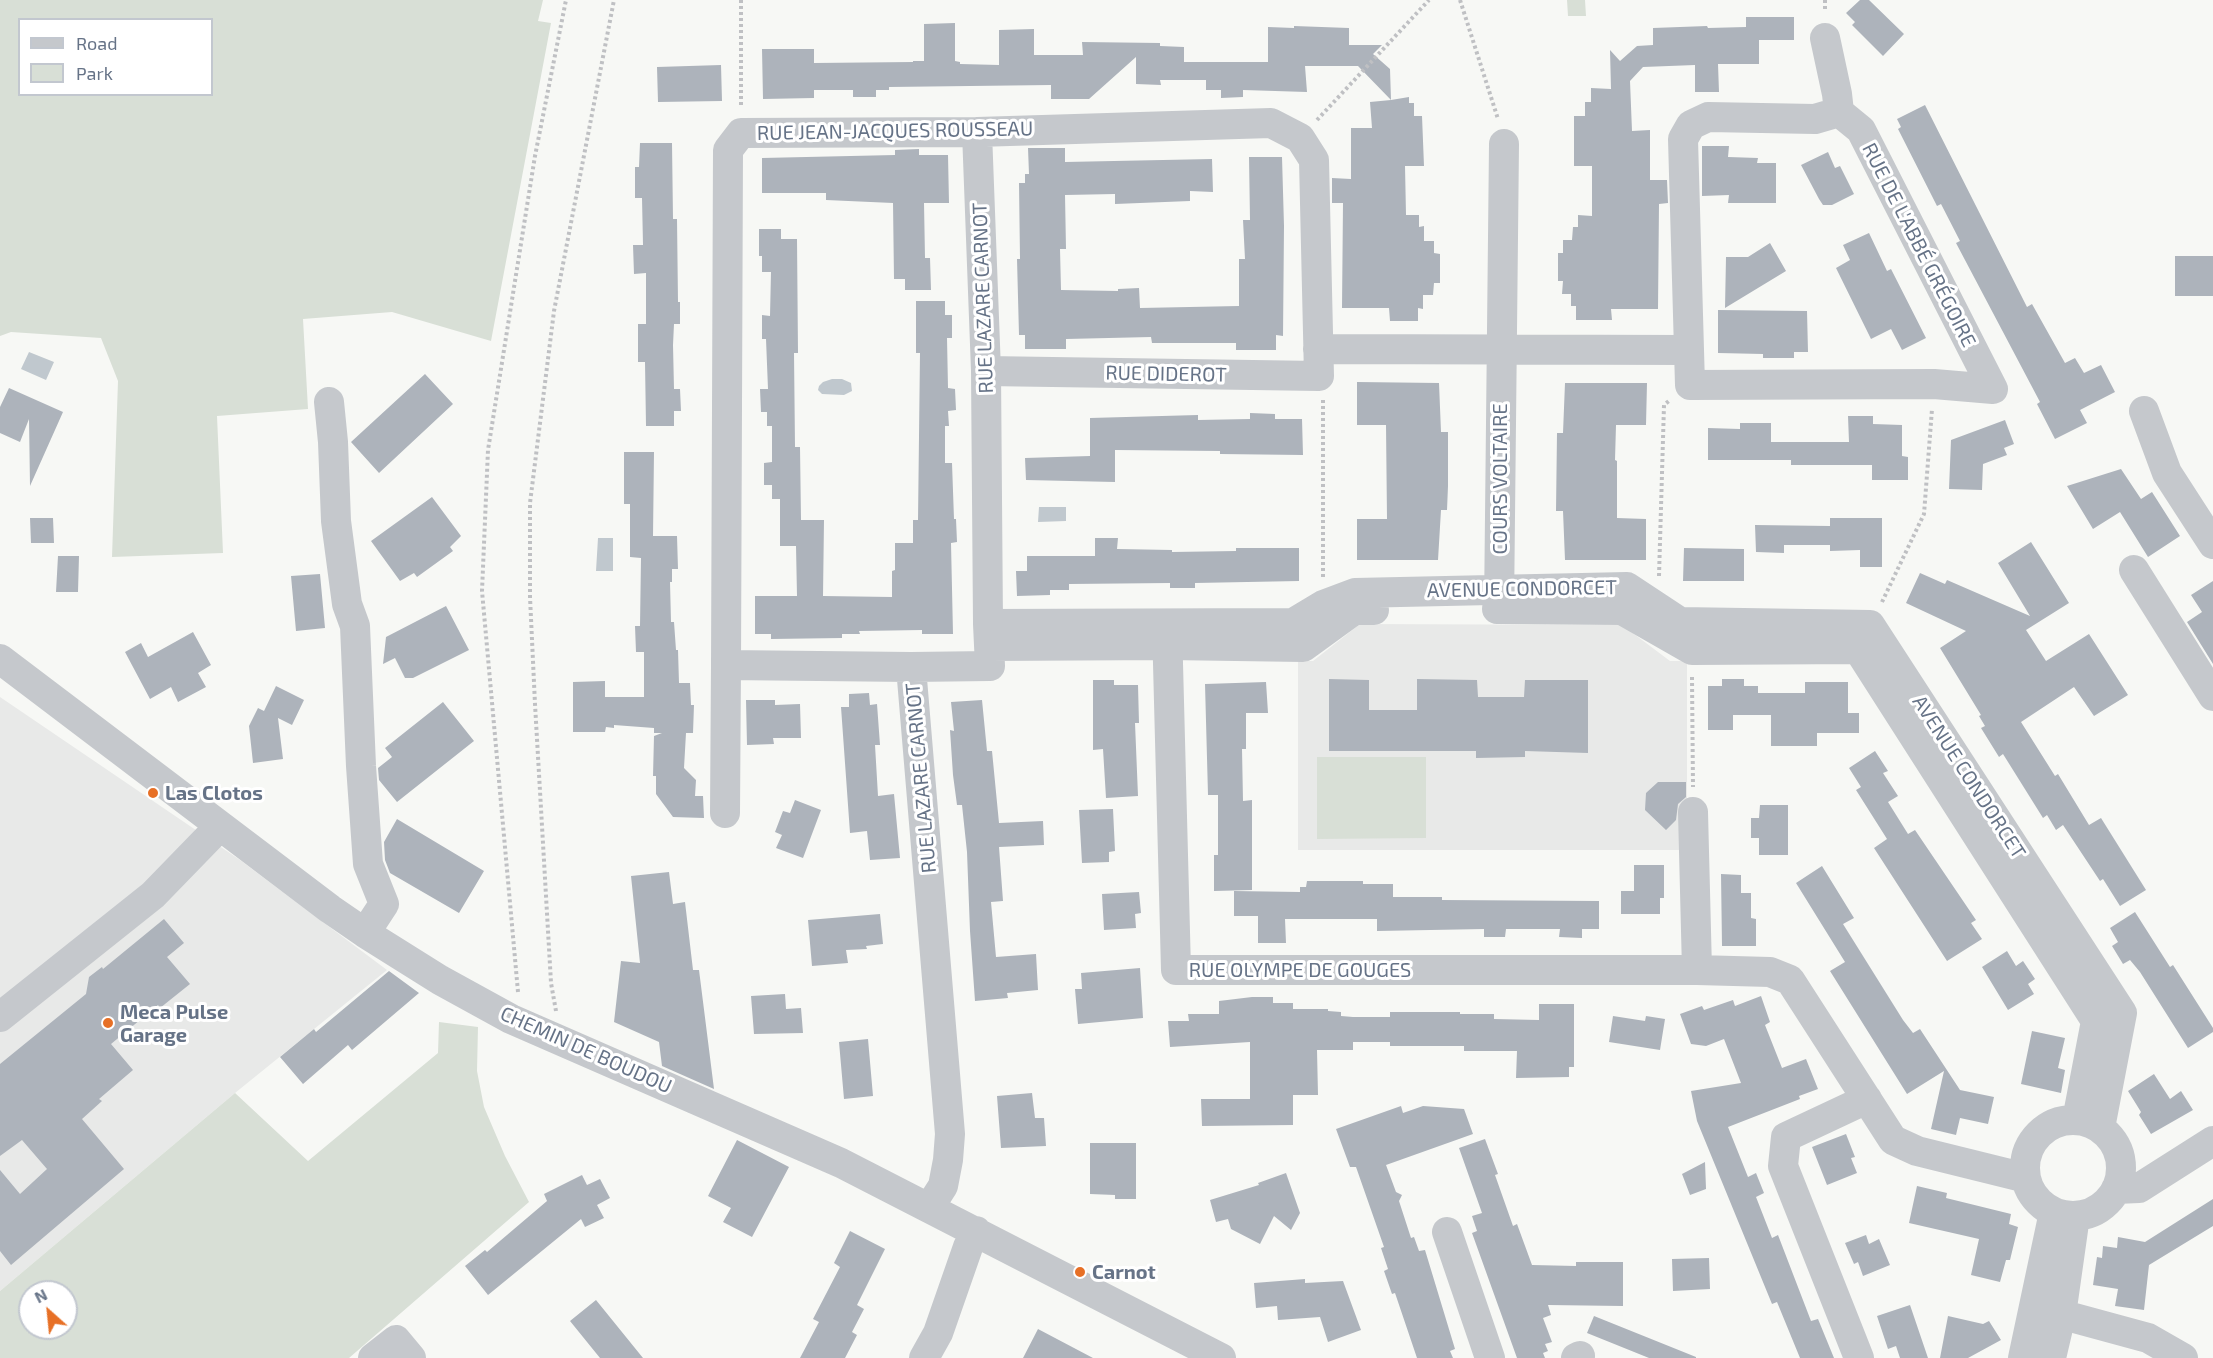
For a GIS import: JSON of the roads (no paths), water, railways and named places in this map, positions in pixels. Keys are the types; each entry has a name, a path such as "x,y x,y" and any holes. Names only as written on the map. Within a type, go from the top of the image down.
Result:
{"street":[{"path":"1318,362 1501,349 1688,350 1683,139 1691,125 1708,117 1815,119 1839,112 1825,38"},
{"name":"RUE DE L'ABBÉ GRÉGOIRE","path":"1688,350 1690,385 1934,384 1993,389 1861,130 1839,112"},
{"name":"RUE JEAN-JACQUES ROUSSEAU","path":"725,813 728,150 741,133 977,132 1271,123 1300,138 1314,160 1318,362"},
{"name":"RUE LAZARE CARNOT","path":"929,1208 943,1186 950,1134 911,666 990,666 986,371 977,132"},
{"name":"COURS VOLTAIRE","path":"1499,599 1504,144"},
{"name":"RUE DIDEROT","path":"986,371 1318,362"},
{"path":"329,402 336,521 346,604 355,626 368,864 384,904 365,933"},
{"path":"2144,411 2167,473 2213,544"},
{"path":"2134,570 2213,696"},
{"name":"AVENUE CONDORCET","path":"989,635 1168,635 1303,647 1354,610 1627,587 1680,622 1870,625 2121,1013 2089,1124"},
{"name":"AVENUE CONDORCET","path":"1168,635 1293,623 1323,605 1355,593 1499,599 1622,610 1692,650 1858,649 2096,1022 2089,1124"},
{"name":"RUE OLYMPE DE GOUGES","path":"1168,635 1176,970 1770,972 1791,980 1893,1140 1917,1151 2026,1178"},
{"name":"CHEMIN DE BOUDOU","path":"0,658 365,933 440,981 512,1019 841,1163 1221,1358"},
{"path":"726,665 911,666"},
{"path":"1693,812 1697,970"},
{"path":"0,1017 153,895 220,826"},
{"path":"1859,1358 1783,1166 1786,1137 1867,1099"},
{"path":"2056,1122 2089,1124 2112,1139 2119,1154 2121,1173 2116,1189 2110,1199 2097,1210 2065,1214 2044,1206 2032,1194 2026,1178 2026,1159 2031,1144 2042,1131 2056,1122"},
{"path":"2116,1189 2139,1188 2213,1141"},
{"path":"2023,1358 2047,1311 2065,1214"},
{"path":"924,1358 938,1333 968,1247 976,1231"},
{"path":"1447,1232 1490,1358"},
{"path":"2047,1311 2052,1358"},
{"path":"2047,1311 2148,1338 2183,1358"},
{"path":"373,1358 396,1340 411,1358"}],"place":[{"name":"Las Clotos","path":"153,793"},
{"name":"Meca Pulse Garage","path":"108,1023"},
{"name":"Carnot","path":"1080,1272"}]}
